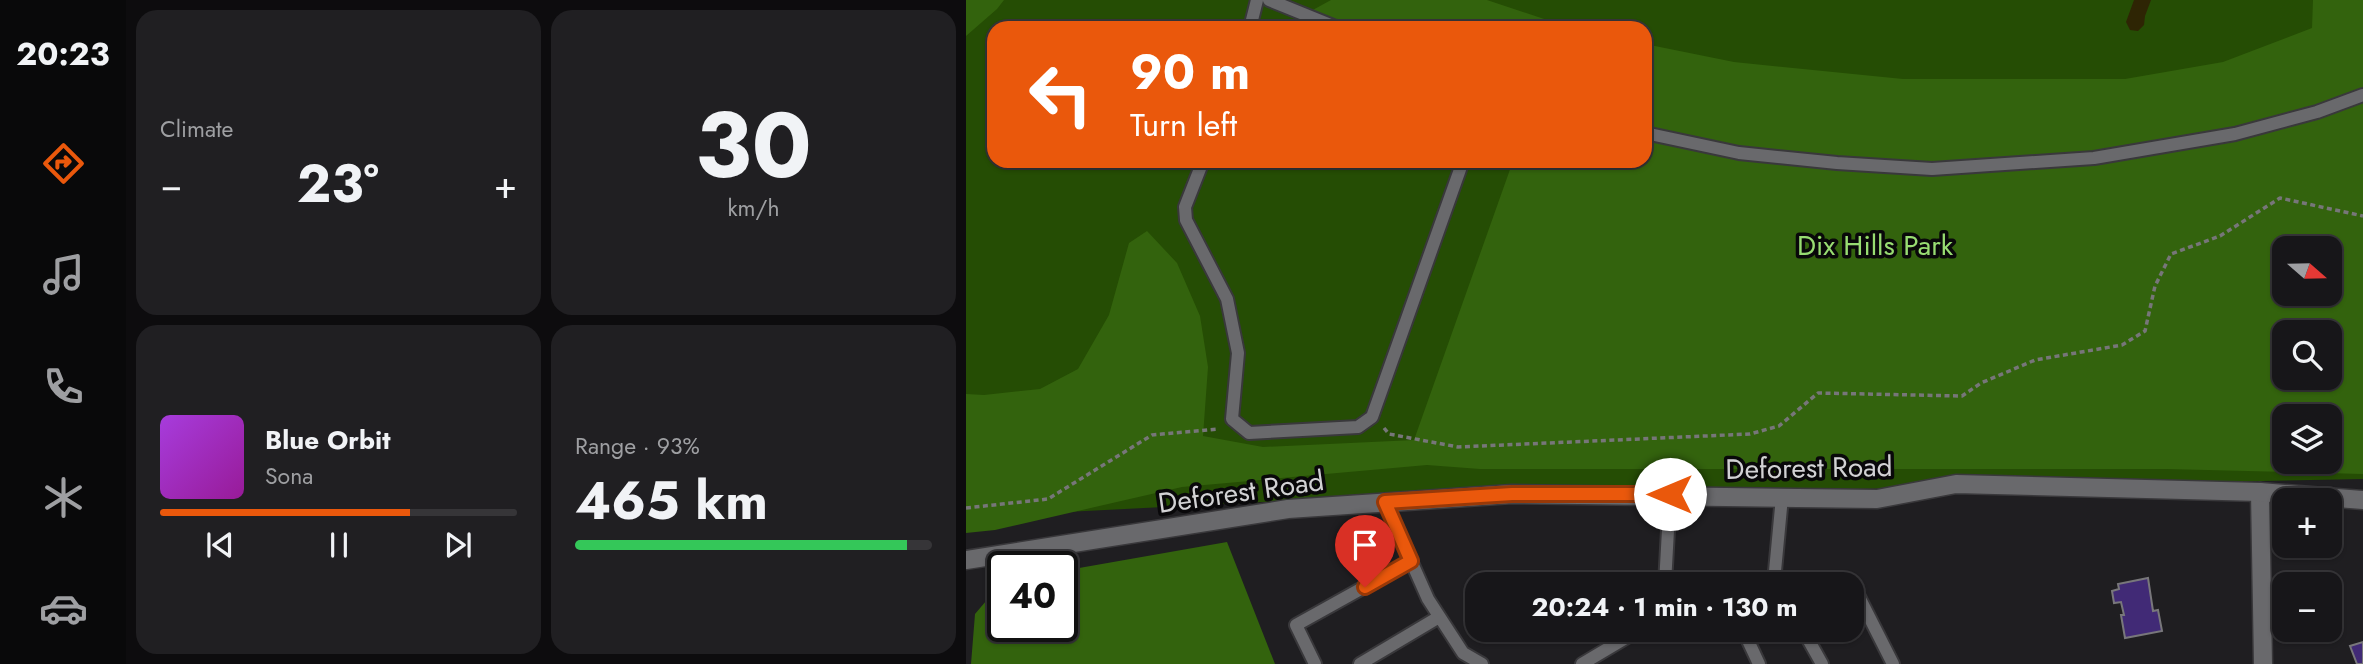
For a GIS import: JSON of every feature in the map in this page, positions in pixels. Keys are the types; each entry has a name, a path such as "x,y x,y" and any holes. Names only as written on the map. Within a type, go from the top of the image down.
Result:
{"street":[{"name":"Deforest Road","path":"966,561 1288,509 1512,494 1670,494 1877,499 1956,484 2260,492 2363,500"},
{"path":"2260,492 2263,664"}],"lane":[{"path":"1252,21 1258,0"},
{"path":"1269,0 1321,21"},
{"path":"1652,134 1739,153 1932,169 2094,158 2235,134 2317,112 2363,94"},
{"path":"1200,168 1185,207 1186,220 1227,299 1238,352 1232,419 1249,433 1358,427 1372,417 1461,168"},
{"path":"1666,572 1670,494"},
{"path":"1776,572 1782,497"},
{"path":"1385,502 1428,599 1463,653 1482,664"},
{"path":"1315,664 1296,625 1411,561"},
{"path":"1864,607 1892,664"},
{"path":"1360,664 1440,617"},
{"path":"1582,664 1619,642"},
{"path":"1749,642 1759,664"},
{"path":"1810,642 1822,664"}],"path":[{"path":"1390,434 1458,447 1750,434 1779,426 1818,393 1962,396 1980,383 2035,360 2122,345 2146,331 2155,286 2171,254 2220,236 2280,198 2363,216"},
{"path":"966,508 1048,499 1152,435 1239,427"}],"green space":[{"name":"Dix Hills Park","path":"966,0 2363,0 2363,479 1304,500 966,517"},
{"path":"966,0 1004,0 966,36"},
{"path":"1331,0 1487,0 1550,21 1293,21"},
{"name":"Dix Hills Park","path":"2313,0 2363,0 2363,474 2342,473 2342,404 2272,404 2272,472 2166,469 1480,469 1427,465 1182,487 995,530 966,533 966,394 984,395 1040,389 1078,369 1109,315 1129,243 1147,231 1177,263 1200,316 1208,367 1203,436 1263,447 1414,440 1511,168 1652,168 1652,45 1734,62 1903,79 2125,79 2223,62 2312,28"},
{"path":"1227,542 1275,664 971,664 975,614 987,600 987,642 1078,642 1078,568"}],"sand":[{"path":"2134,0 2151,0 2144,25 2138,31 2130,30 2126,22"}],"building":[{"path":"2148,578 2153,611 2158,610 2162,631 2125,638 2121,602 2114,603 2112,591 2119,589 2118,584"},
{"path":"2363,642 2363,664 2357,664 2350,646"}],"route":[{"path":"1365,587 1411,561 1385,502 1512,494 1670,494"}]}
